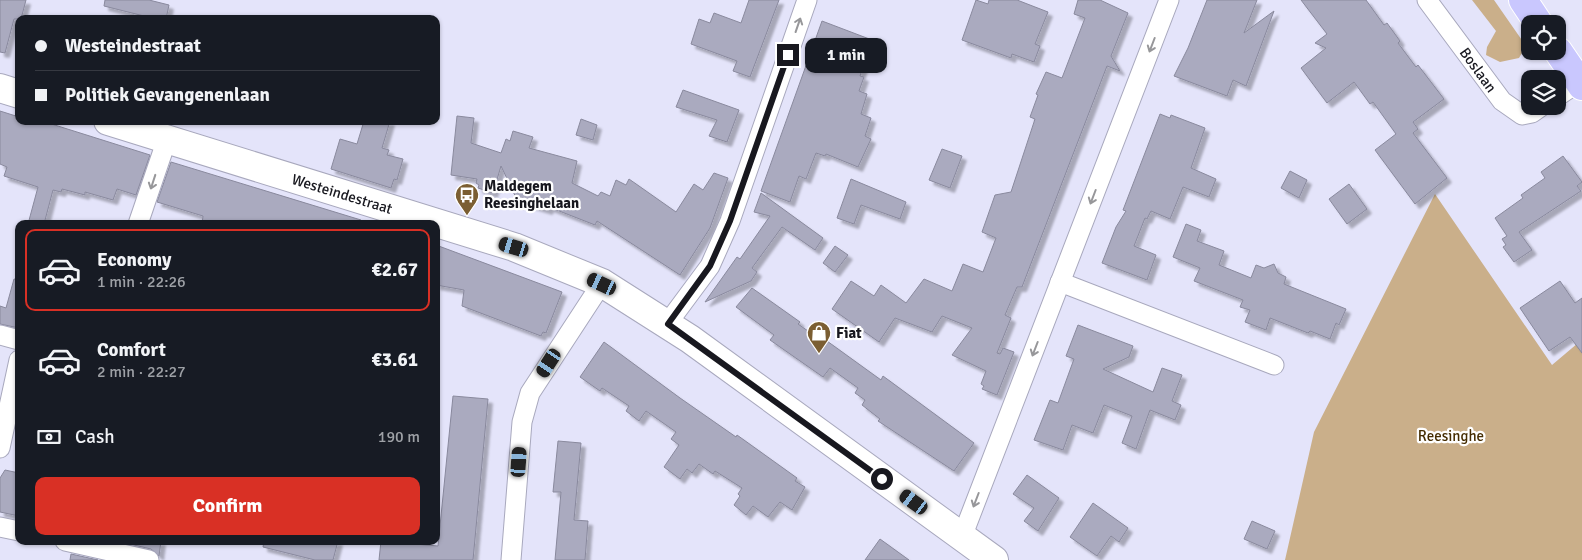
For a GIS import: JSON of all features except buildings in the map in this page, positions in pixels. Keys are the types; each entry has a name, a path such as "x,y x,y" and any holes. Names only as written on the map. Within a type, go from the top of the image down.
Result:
{"main road":[{"path":"1523,0 1533,15"}],"street":[{"path":"668,324 710,266 730,221 807,0"},
{"path":"962,537 1169,0"},
{"name":"Boslaan","path":"1428,0 1502,101 1521,114"},
{"path":"0,88 15,93"},
{"name":"Westeindestraat","path":"120,125 426,220"},
{"path":"139,220 167,140"},
{"name":"Westeindestraat","path":"440,224 514,247 602,284 668,324 994,560"},
{"path":"1060,282 1274,366"},
{"path":"512,560 522,422 530,393 602,284"},
{"path":"0,335 15,339"},
{"path":"0,448 15,379"},
{"path":"0,527 15,530"},
{"path":"82,545 148,560"}],"green space":[{"path":"1472,0 1494,0 1521,39 1521,55 1519,58 1500,62 1486,55 1487,47 1496,31"},
{"name":"Reesinghe","path":"1435,194 1552,365 1578,343 1582,348 1582,560 1285,560 1314,432"}],"place":[{"name":"Maldegem Reesinghelaan","path":"467,216"},
{"name":"Fiat","path":"819,354"}],"route":[{"path":"788,55 730,221 710,266 668,324 882,479"}]}
